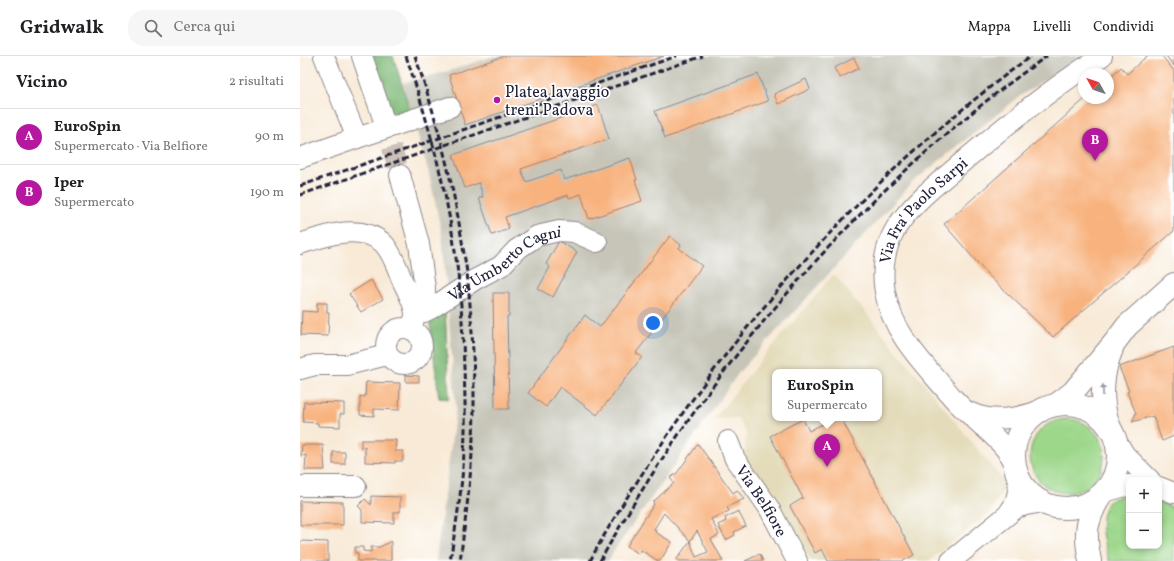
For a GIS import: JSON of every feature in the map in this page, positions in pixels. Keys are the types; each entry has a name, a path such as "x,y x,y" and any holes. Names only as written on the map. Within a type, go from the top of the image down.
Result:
{"main road":[{"path":"1088,555 1072,526 1059,514 1029,492 1017,470 1014,448 1019,434 1028,420 1073,392 1116,342 1127,326 1174,284"},
{"path":"1088,555 1087,524 1102,494 1112,479 1115,469 1117,452 1105,410 1103,389 1106,367 1116,342"},
{"path":"1047,408 1071,404 1081,407 1100,417 1113,434"},
{"path":"1045,503 1058,507 1074,507 1088,503 1102,494"}],"street":[{"path":"324,56 357,138"},
{"path":"362,56 383,118"},
{"name":"Via Fra' Paolo Sarpi","path":"1017,470 1007,450 997,439 963,409 905,340 891,314 885,292 884,279 886,255 892,236 906,214 926,194 1022,113 1102,56"},
{"path":"300,158 450,107"},
{"path":"400,175 419,244 425,288 416,319"},
{"name":"Via Umberto Cagni","path":"387,355 385,347 386,341 389,335 394,331 501,266 516,250 537,236 559,231 574,232 597,242"},
{"path":"300,244 342,233 357,232 371,236 383,243 394,259 410,297 416,319 417,334 421,339 421,352 414,362 408,364 395,362 387,355 347,365 315,365 300,369"},
{"name":"Via Fra' Paolo Sarpi","path":"963,409 976,415 992,419 1021,416 1047,408"},
{"path":"1113,434 1125,455 1149,477"},
{"name":"Via Belfiore","path":"728,441 735,459 769,508 797,561"},
{"path":"1008,514 1013,508 1017,499 1017,470"},
{"path":"300,486 356,486"},
{"path":"1102,494 1126,486"},
{"path":"952,561 1008,514 1019,507 1045,503"}],"shaded area":[{"path":"494,56 1080,56 1020,96 913,182 740,371 612,554 609,561 436,561 456,407 442,234 429,174 403,83 449,71"},
{"path":"834,274 1006,484 990,513 931,559 926,561 811,561 777,505 745,459 746,433 738,419 714,419 760,361"}],"green space":[{"path":"366,56 393,56 414,122 391,128"},
{"path":"445,304 449,399 439,398 429,317"},
{"path":"1067,419 1081,422 1093,430 1101,442 1104,456 1101,470 1093,482 1081,490 1067,493 1053,490 1041,482 1033,470 1030,456 1033,442 1041,430 1053,422"},
{"path":"1126,495 1126,549 1162,549 1162,503 1174,508 1174,561 1109,561 1103,538 1102,521 1106,506 1115,498"}],"building":[{"name":"Platea lavaggio treni Padova","path":"504,56 664,56 465,125 449,75"},
{"path":"1147,56 1162,56 1174,71 1174,231 1053,337 987,274 944,224 1079,104 1114,104 1114,73 1121,67 1127,74"},
{"path":"1166,56 1174,56 1174,66"},
{"path":"854,58 859,68 840,78 834,68"},
{"path":"758,74 768,101 665,138 655,111"},
{"path":"806,79 810,89 778,104 774,94"},
{"path":"598,105 609,139 521,169 526,182 561,170 564,180 630,158 642,201 589,219 581,194 569,198 568,195 505,217 509,229 492,235 479,198 483,197 479,183 465,188 453,155"},
{"path":"670,236 681,245 679,248 702,266 636,353 642,357 597,415 560,387 546,407 528,393 585,315 600,327"},
{"path":"559,241 577,252 553,297 538,289 550,267 546,264"},
{"path":"371,280 383,299 361,312 349,294"},
{"path":"493,293 509,293 509,316 507,316 509,409 495,409"},
{"path":"317,303 327,303 327,312 329,312 328,336 301,335 302,311 317,312"},
{"path":"1174,347 1174,436 1162,441 1153,416 1132,422 1136,413 1119,367"},
{"path":"406,375 419,376 419,382 406,382"},
{"path":"366,382 400,383 399,410 374,409 374,416 360,415 360,396 365,397"},
{"path":"304,402 344,403 344,414 340,414 340,427 318,426 318,423 303,422"},
{"path":"799,421 804,421 809,431 828,421 843,421 914,555 903,561 828,561 822,549 815,553 790,506 803,498 770,436"},
{"path":"361,440 396,440 395,451 403,451 403,461 395,461 395,463 365,462 365,447 361,448"},
{"path":"698,444 733,493 737,490 744,499 727,507 729,511 711,519 719,535 711,539 723,561 678,561 677,559 690,541 664,513 654,529 656,530 655,532 672,542 660,561 641,550 639,554 627,546 654,504 653,502 674,483 670,478 677,473","holes":["697,531 708,552 696,557 690,541"]},
{"path":"302,445 323,445 325,470 305,470 306,455 301,456"},
{"path":"333,452 345,452 345,464 333,464"},
{"path":"371,496 400,497 400,512 394,512 394,523 362,522 362,510 358,506 365,499 371,505"},
{"path":"300,501 343,502 343,525 300,525"},
{"path":"738,511 746,526 734,532 735,535 726,540 718,525 726,521 725,518"},
{"path":"300,541 328,542 328,561 300,561"},
{"path":"391,541 391,561 358,561 358,553 355,553 355,547 363,547 363,551 371,552 371,547 380,547"},
{"path":"760,554 763,561 745,561"}],"tunnel":[{"path":"383,118 400,175"}],"railway":[{"path":"406,56 424,111 439,168 451,225 460,294 465,389 465,442 457,520 450,561"},
{"path":"415,56 430,101 458,217 467,272 472,327 474,386 473,441 470,481 460,561"},
{"path":"300,186 677,56"},
{"path":"300,195 703,56"},
{"path":"590,561 606,531 661,445 740,336 784,284 829,234 876,187 977,97 1031,56"},
{"path":"600,561 637,498 676,438 763,322 811,267 861,214 913,164 977,108 1047,56"}],"place":[{"name":"Platea lavaggio treni Padova","path":"497,100"},
{"name":"Iper","path":"1095,161"},
{"name":"EuroSpin","path":"827,467"}]}
